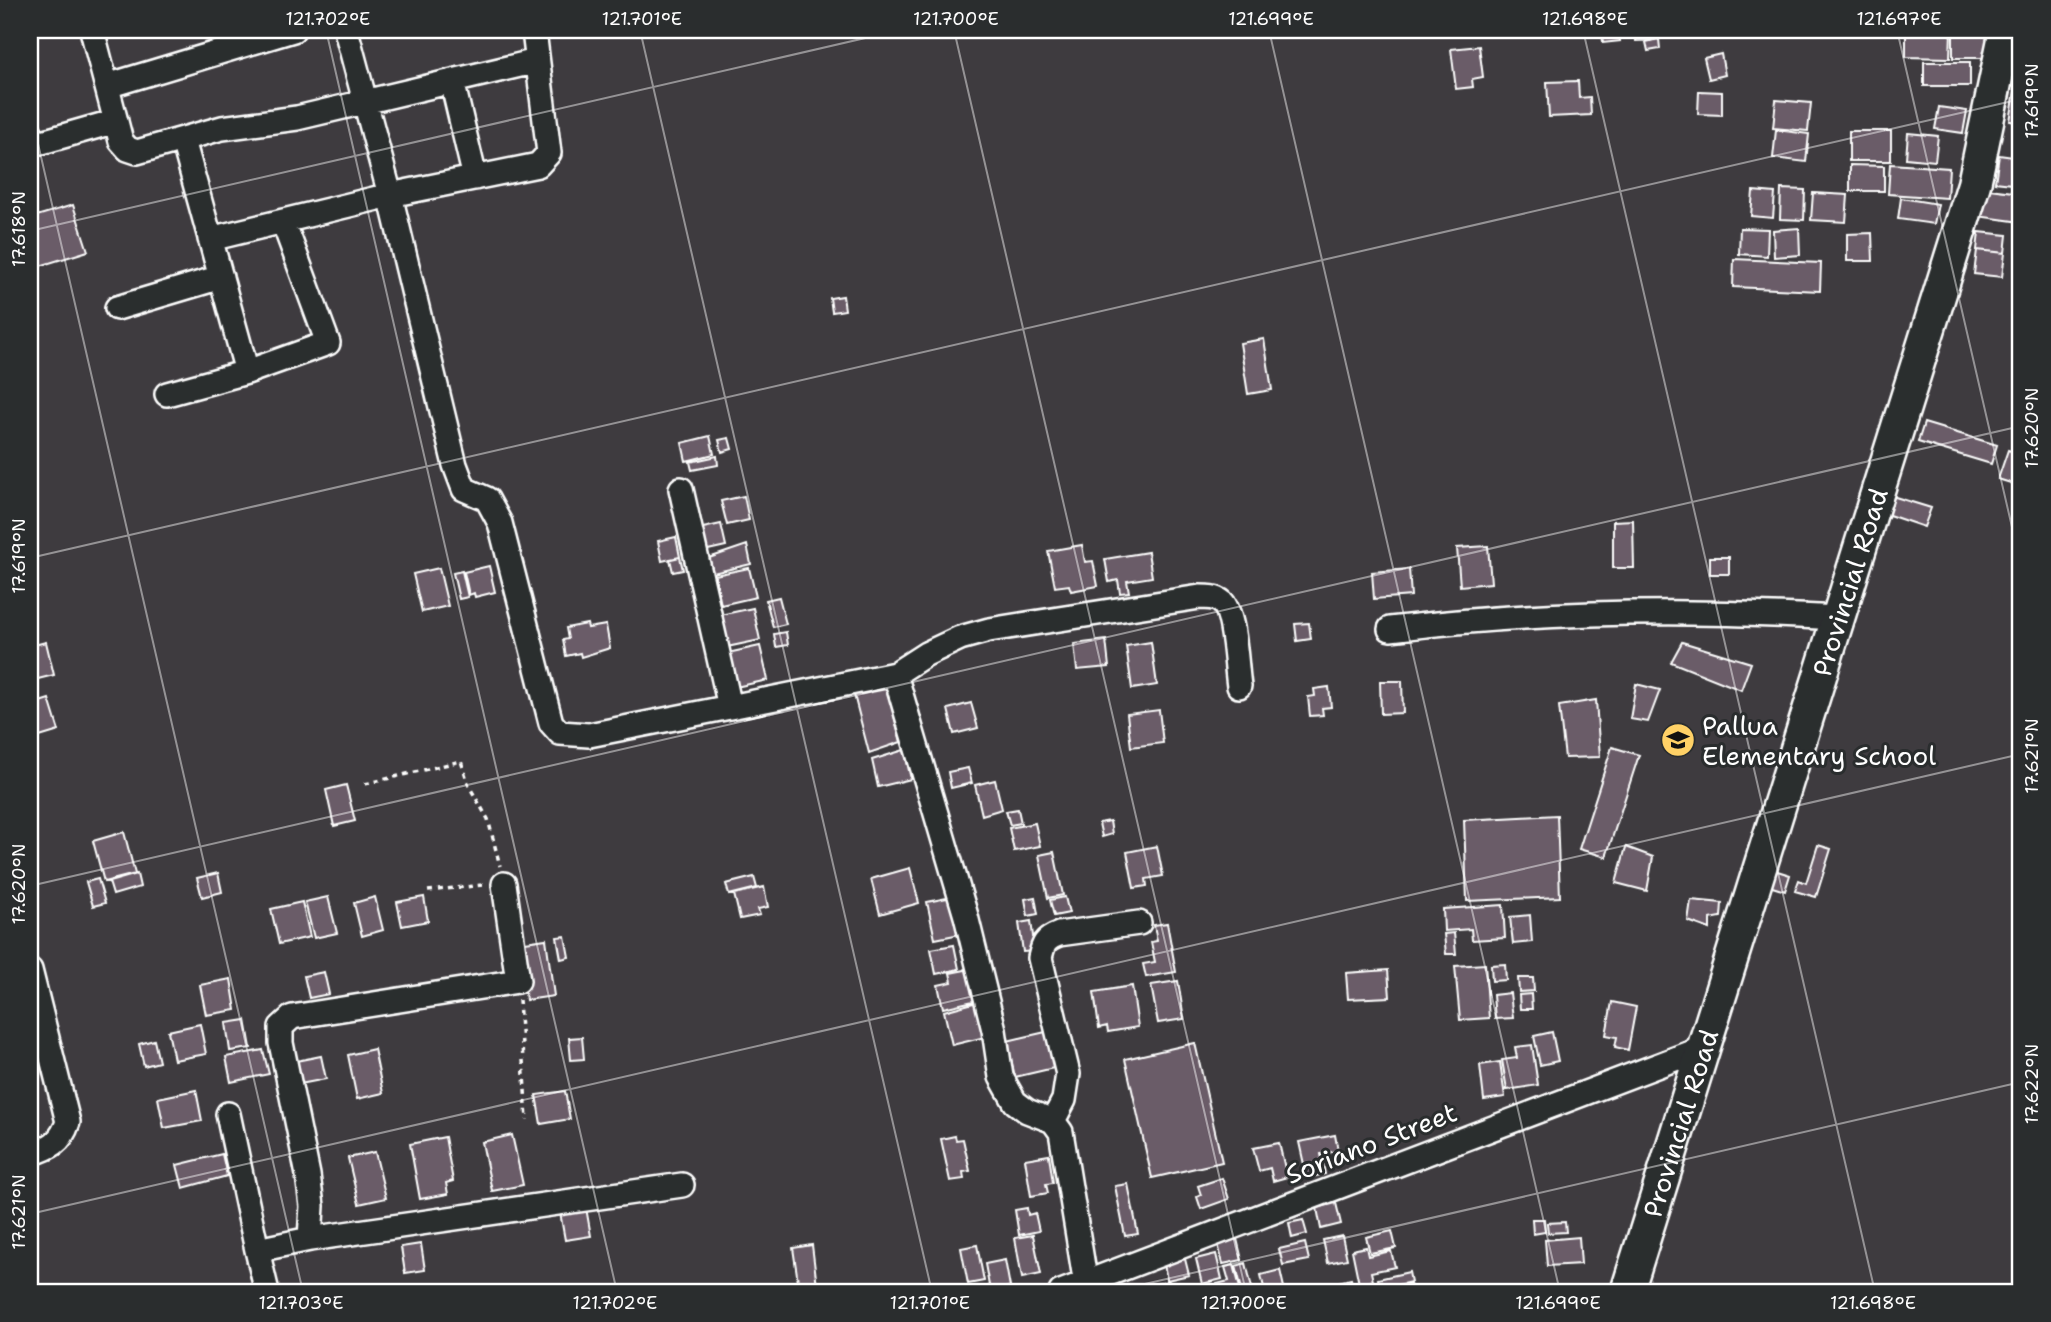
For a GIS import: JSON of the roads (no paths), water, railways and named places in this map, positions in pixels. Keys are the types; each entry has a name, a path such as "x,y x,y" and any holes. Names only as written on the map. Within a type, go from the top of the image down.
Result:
{"main road":[{"name":"Provincial Road","path":"1627,1292 1701,1049 1975,184 2006,30"}],"street":[{"path":"92,30 121,141 128,149 137,152 222,128 297,118 537,61"},
{"path":"107,86 267,34 293,30"},
{"path":"346,30 390,195 455,465 464,489 486,499 500,523 551,723 560,733 589,735 895,674 926,654 960,638 989,630 1208,597 1224,603 1229,614 1239,686"},
{"path":"210,239 390,195 538,165 546,160 549,153 534,31"},
{"path":"452,81 475,178"},
{"path":"30,132 33,138 42,142 116,121"},
{"path":"183,140 247,372"},
{"path":"167,394 247,372 328,343 283,221"},
{"path":"117,308 221,277"},
{"path":"681,489 730,708"},
{"path":"1390,629 1508,615 1573,612 1838,618"},
{"path":"895,674 966,916 994,1030 1001,1077 1015,1102 1027,1111 1053,1121 1061,1132 1086,1285"},
{"path":"310,1239 312,1206 308,1175 281,1043 281,1027 285,1020 518,981 504,884"},
{"path":"1053,1121 1064,1100 1068,1074 1040,958 1043,944 1048,938 1059,934 1139,923"},
{"path":"30,970 68,1122 63,1137 50,1148 30,1154"},
{"name":"Soriano Street","path":"1061,1292 1086,1285 1415,1156 1701,1049"},
{"path":"228,1114 267,1292"},
{"path":"257,1250 310,1239 682,1185"}],"place":[{"name":"Pallua Elementary School","path":"1678,740"}]}
